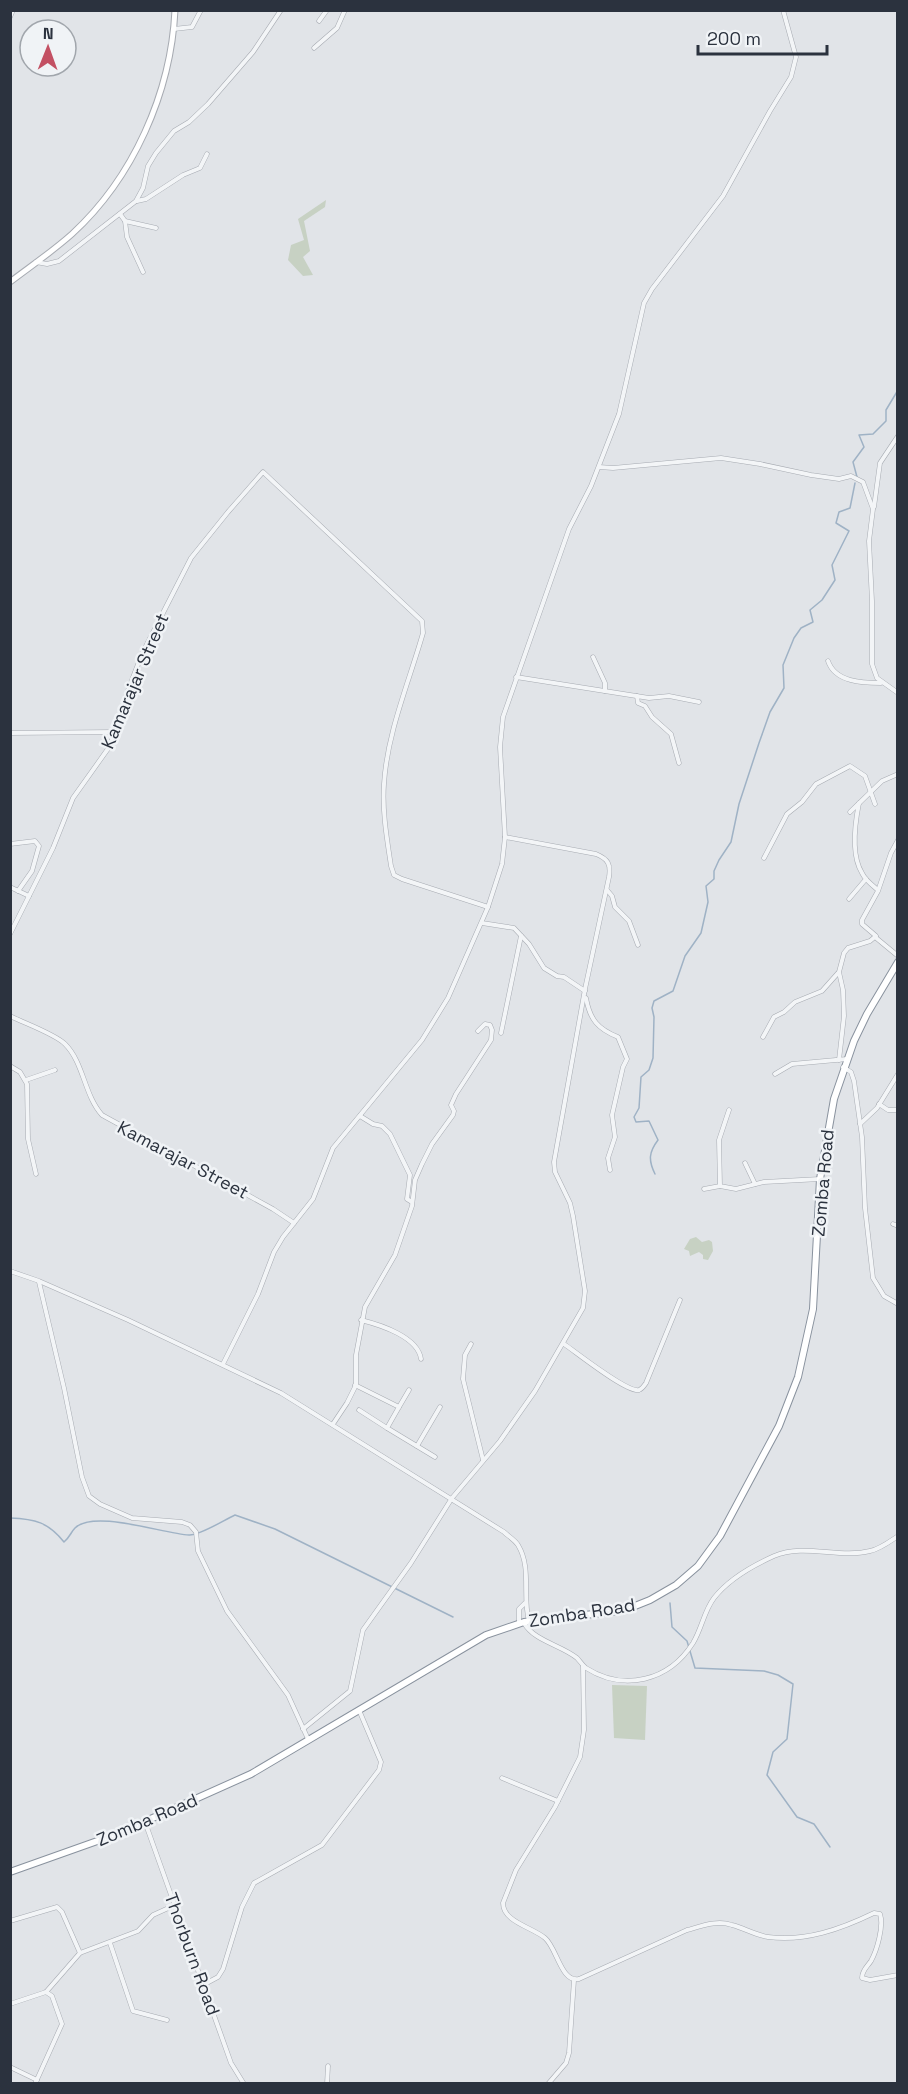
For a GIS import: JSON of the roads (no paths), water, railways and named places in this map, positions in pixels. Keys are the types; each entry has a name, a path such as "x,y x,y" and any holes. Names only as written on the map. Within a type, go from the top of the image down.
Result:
{"highway":[{"name":"Zomba Road","path":"10,1872 145,1822 251,1774 486,1635 524,1622 611,1612 650,1600 667,1591 690,1573 712,1549 779,1426 801,1367 814,1302 820,1179 828,1125 843,1067 867,1014 897,962"}],"main road":[{"path":"10,282 71,234 86,219 110,191 135,152 151,119 166,72 175,10"}],"street":[{"path":"174,29 192,27 201,10"},
{"path":"36,262 47,264 60,261 136,201 143,188 148,166 156,153 174,131 189,122 208,104 253,52 281,10"},
{"path":"319,21 327,10"},
{"path":"315,48 337,28 345,10"},
{"path":"223,1364 258,1294 274,1252 313,1198 333,1148 422,1040 448,999 489,908 502,864 506,837 500,728 516,677 569,529 599,467 619,414 644,303 652,288 723,196 791,76 796,57 783,10"},
{"path":"136,201 146,200 183,175 200,168 207,154"},
{"path":"120,214 125,221 127,237 143,272"},
{"path":"125,221 156,228"},
{"path":"897,436 880,463 869,541 872,664 874,672 882,682 897,693"},
{"path":"599,467 614,468 721,458 820,477 839,479 851,476 864,483 873,510"},
{"name":"Kamarajar Street","path":"10,934 53,848 73,798 110,746 142,654 191,558 263,472 422,621 423,633 394,729 385,770 383,803 391,866 394,874 402,879 489,908"},
{"path":"593,657 605,683 605,691"},
{"path":"828,661 831,668 848,680 865,683 882,682"},
{"path":"516,677 648,698 669,696 699,702"},
{"path":"637,696 638,703 645,706 652,717 671,734 679,763"},
{"path":"10,733 115,732"},
{"path":"764,858 782,820 802,802 816,784 850,766 865,776 875,804"},
{"path":"850,812 882,781 897,774"},
{"path":"859,803 856,858 866,879 878,891"},
{"path":"303,1729 350,1691 363,1630 393,1590 452,1498 500,1441 522,1409 564,1344 583,1308 585,1291 572,1209 555,1172 554,1162 585,989 609,877 609,864 607,859 601,856 506,837"},
{"path":"897,840 878,891 862,921 864,927 876,935 875,937 897,956"},
{"path":"10,844 35,841 39,846 32,870 18,891"},
{"path":"849,899 866,879"},
{"path":"10,887 29,896"},
{"path":"606,889 612,896 615,907 629,921 638,945"},
{"path":"482,923 514,927 544,968 558,976 564,976 585,989"},
{"path":"501,1033 522,936"},
{"path":"763,1037 774,1017 795,1002 822,991 839,972 846,951 875,937"},
{"path":"839,972 844,1012 839,1060"},
{"path":"585,989 593,1020 603,1031 618,1037 627,1059 612,1115 615,1137 608,1158 610,1170"},
{"name":"Kamarajar Street","path":"10,1016 66,1045 75,1059 89,1096 102,1115 273,1209 294,1223"},
{"path":"333,1424 347,1403 355,1384 356,1354 361,1320 365,1307 394,1255 422,1164 432,1144 453,1115 452,1105 456,1094 490,1040 492,1030 490,1025 485,1024 478,1031"},
{"path":"775,1074 790,1065 847,1059"},
{"path":"10,1066 20,1072 26,1080 30,1150 36,1174"},
{"path":"843,1067 851,1072 854,1079 873,1276 885,1296 897,1304"},
{"path":"26,1080 55,1070"},
{"path":"860,1124 879,1104 897,1074"},
{"path":"879,1104 888,1110 897,1110"},
{"path":"720,1186 719,1140 729,1110"},
{"path":"360,1116 373,1124 382,1125 390,1134 410,1175 407,1199 412,1202"},
{"path":"745,1163 755,1184"},
{"path":"705,1189 720,1186 736,1189 767,1181 820,1179"},
{"path":"10,1271 39,1281 223,1364 281,1393 504,1532 518,1544 525,1564 524,1622"},
{"path":"39,1281 82,1477 89,1496 100,1504 132,1518 182,1522 190,1525 196,1534 198,1551 226,1611 288,1695 308,1740"},
{"path":"564,1344 617,1382 639,1390 646,1383 680,1300"},
{"path":"361,1320 392,1329 416,1346 421,1359"},
{"path":"471,1344 464,1366 464,1386 477,1428 483,1461"},
{"path":"355,1384 399,1407"},
{"path":"387,1428 409,1390"},
{"path":"417,1446 440,1407"},
{"path":"359,1410 435,1457"},
{"path":"525,1602 519,1609 524,1622 532,1632 573,1656 599,1675 632,1682 657,1676 677,1662 691,1646 705,1612 716,1596 753,1568 773,1557 795,1551 868,1552 879,1548 897,1536"},
{"path":"574,1980 565,1974 546,1938 509,1916 503,1906 516,1870 558,1801 578,1762 584,1742 584,1666"},
{"path":"203,1985 218,1977 223,1969 242,1907 254,1883 322,1845 381,1767 378,1753 358,1710"},
{"path":"502,1778 558,1801"},
{"name":"Thorburn Road","path":"145,1822 231,2063 244,2084"},
{"path":"10,2004 46,1992 80,1953 138,1931 153,1915 175,1905"},
{"path":"10,1921 57,1907 62,1912 80,1953"},
{"path":"574,1980 687,1930 705,1925 720,1923 762,1936 782,1938 832,1931 874,1912 880,1914 881,1928 871,1960 862,1971 862,1978 870,1980 897,1975"},
{"path":"110,1943 133,2011 167,2020"},
{"path":"548,2084 566,2063 574,1980"},
{"path":"10,2067 36,2082 62,2024 52,1996 46,1992"},
{"path":"327,2084 328,2066"}],"waterway":[{"path":"857,477 853,462 864,447 859,435 873,434 886,421 886,410 898,390"},
{"path":"655,1174 650,1156 658,1140 649,1121 636,1122 634,1117 639,1108 641,1077 649,1070 653,1058 654,1017 652,1008 654,1001 673,991 685,956 701,933 708,902 706,886 714,879 714,871 719,860 731,842 739,804 759,743 770,712 784,688 783,665 794,638 801,628 813,622 810,610 822,600 835,580 832,565 849,531 836,523 839,512 850,508 855,483"},
{"path":"10,1518 27,1519 40,1523 52,1530 64,1542 75,1528 84,1523 113,1522 193,1535 235,1515 275,1529 453,1617"},
{"path":"670,1603 672,1627 687,1641 695,1668 764,1671 778,1675 793,1684 787,1739 773,1752 767,1775 797,1817 814,1824 830,1847"}]}
